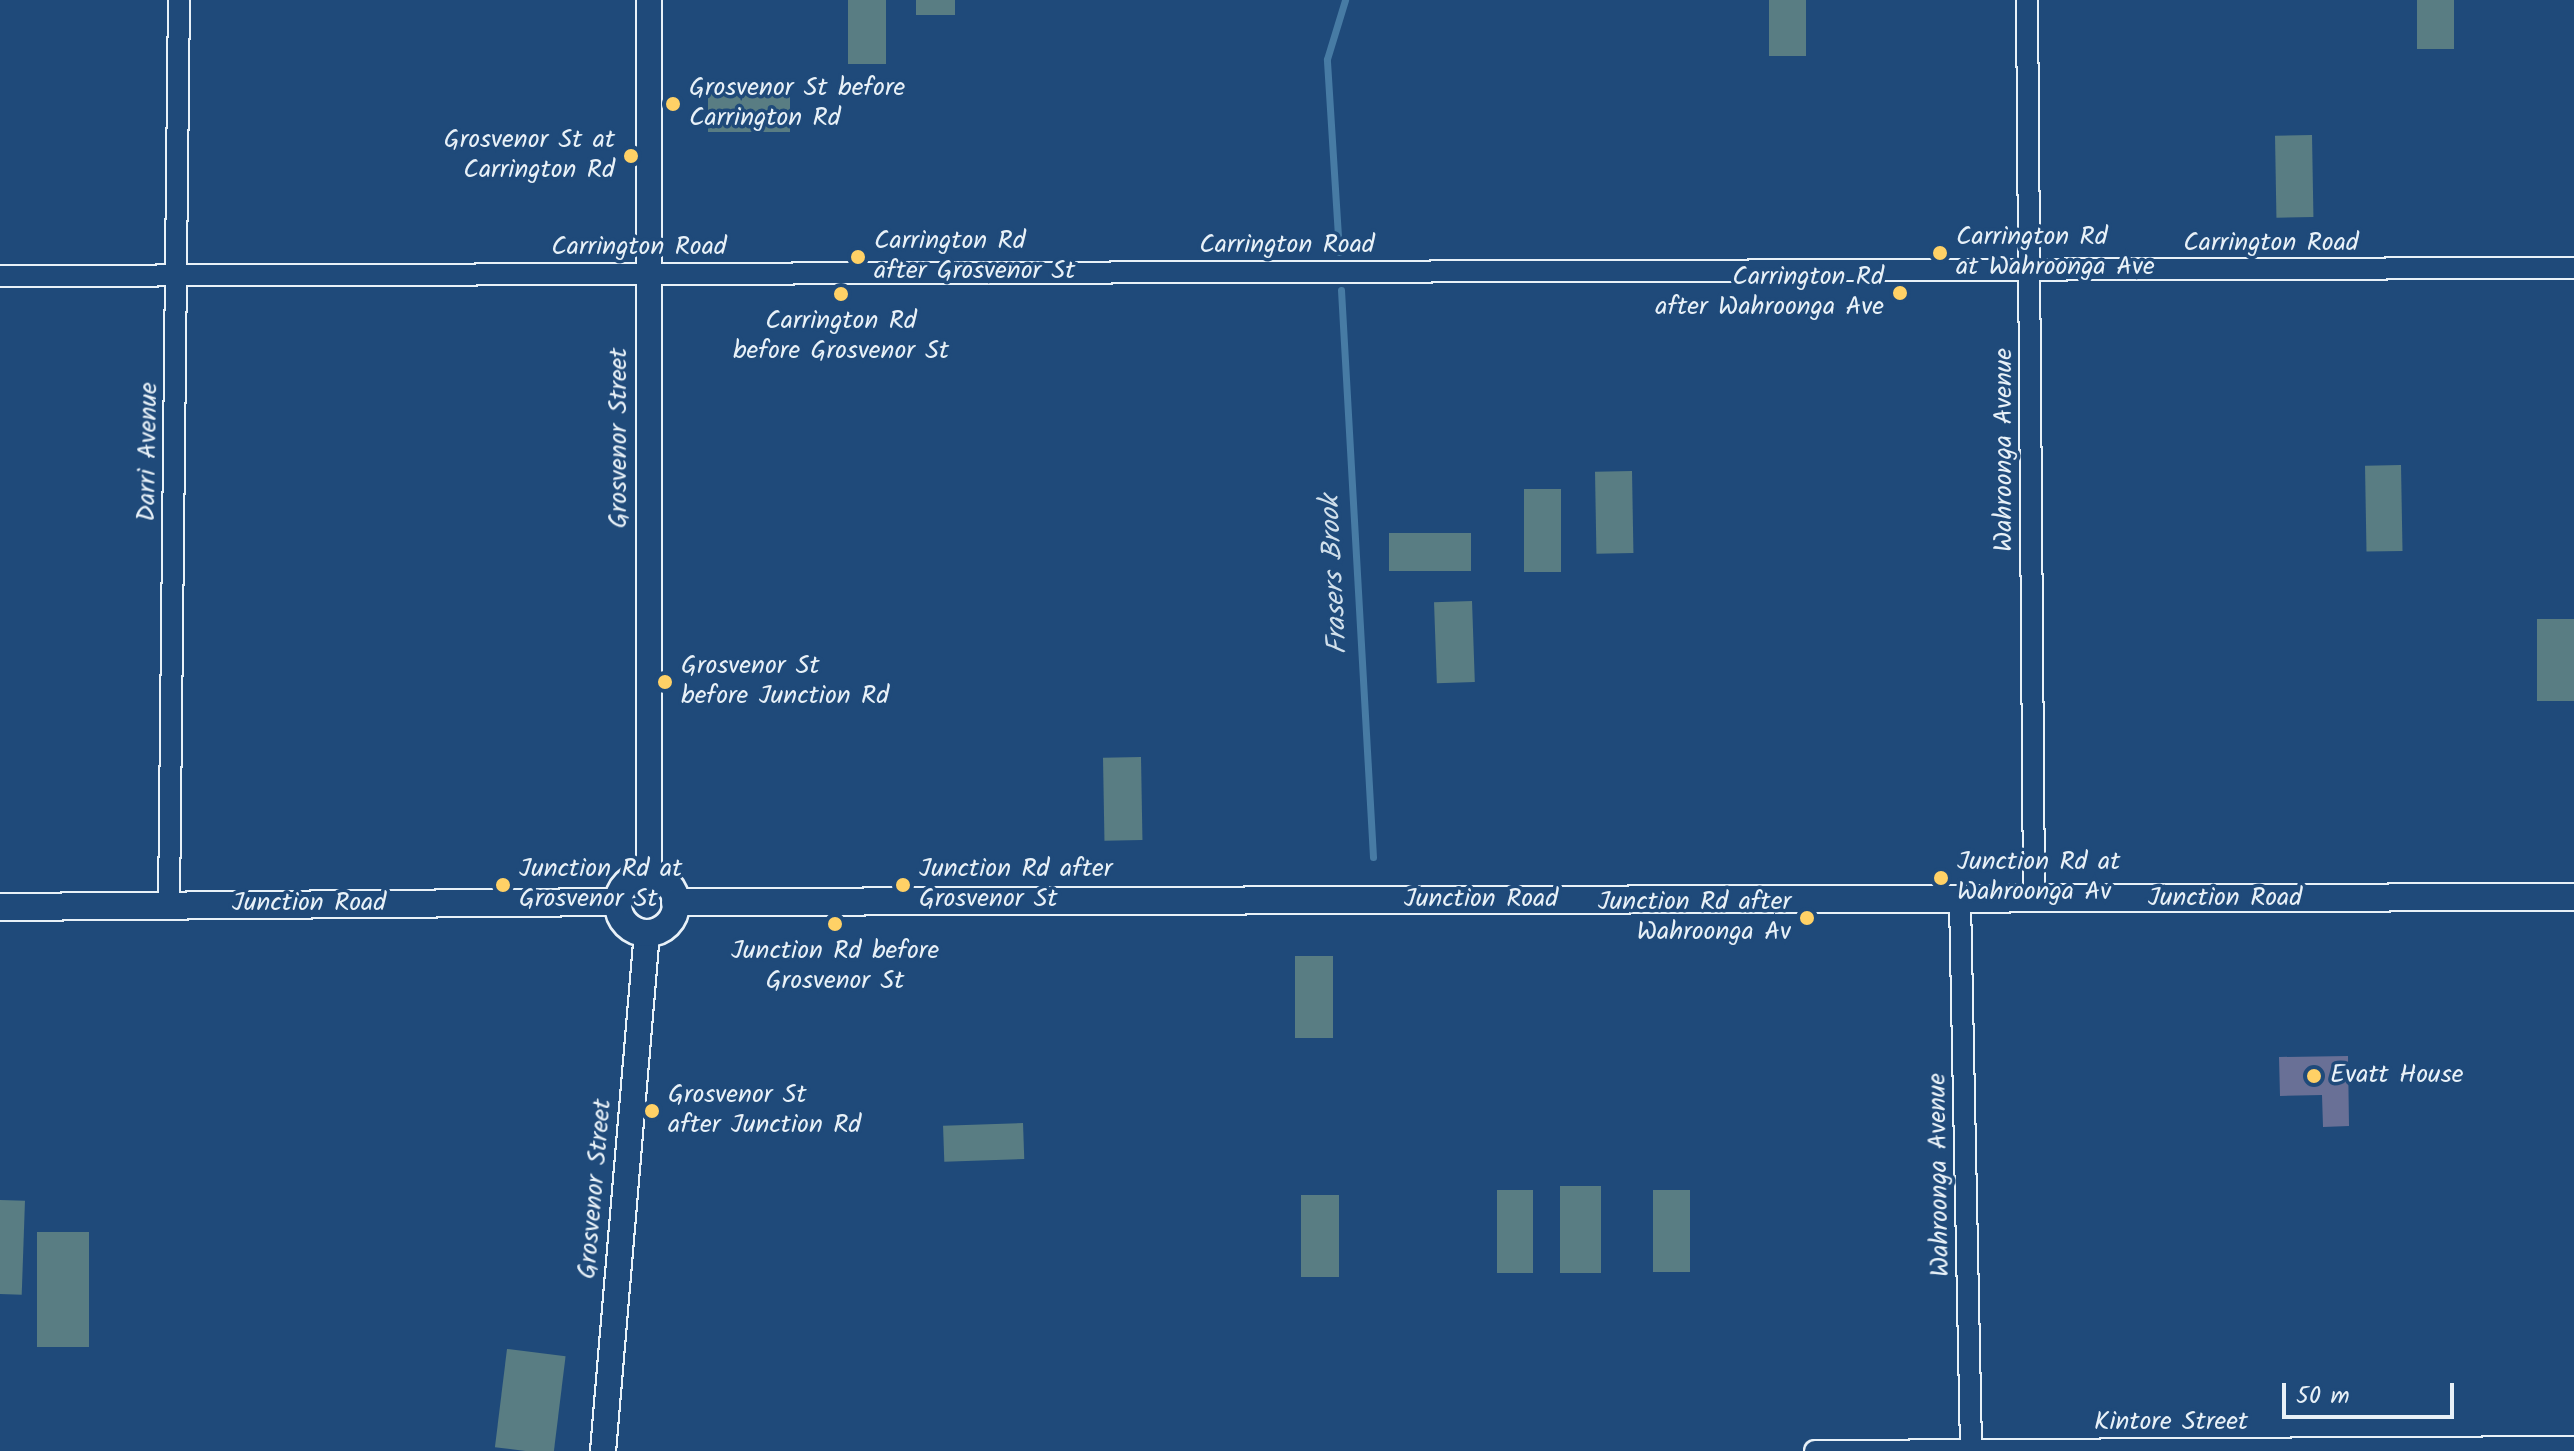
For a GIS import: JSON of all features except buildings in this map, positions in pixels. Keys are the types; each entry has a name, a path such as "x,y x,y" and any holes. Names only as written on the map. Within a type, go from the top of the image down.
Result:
{"main road":[{"path":"649,875 670,887 675,902 668,923 647,932 626,924 618,902 628,882 649,875"},
{"name":"Junction Road","path":"675,902 2574,897"},
{"name":"Junction Road","path":"0,907 618,902"}],"street":[{"name":"Darri Avenue","path":"169,904 179,0"},
{"name":"Grosvenor Street","path":"649,0 649,875"},
{"name":"Wahroonga Avenue","path":"2027,0 2034,899"},
{"name":"Carrington Road","path":"0,276 2574,268"},
{"name":"Wahroonga Avenue","path":"1960,900 1971,1450"},
{"name":"Grosvenor Street","path":"603,1451 647,932"},
{"name":"Kintore Street","path":"1815,1451 2574,1447"}],"green space":[{"path":"848,0 886,0 886,64 848,64"},
{"path":"916,0 955,0 955,15 916,15"},
{"path":"1769,0 1806,0 1806,56 1769,56"},
{"path":"2417,0 2454,0 2454,49 2417,49"},
{"path":"708,94 790,94 790,132 708,132"},
{"path":"2312,135 2313,217 2276,218 2275,136"},
{"path":"2401,465 2403,551 2367,552 2365,466"},
{"path":"1632,471 1633,553 1596,554 1595,472"},
{"path":"1524,489 1561,489 1561,572 1524,572"},
{"path":"1389,533 1471,533 1471,571 1389,571"},
{"path":"1472,601 1475,682 1437,683 1434,602"},
{"path":"2537,619 2574,619 2574,701 2537,701"},
{"path":"1141,757 1142,840 1104,841 1103,758"},
{"path":"1295,956 1333,956 1333,1038 1295,1038"},
{"path":"1023,1123 1024,1159 944,1162 943,1126"},
{"path":"1560,1186 1601,1186 1601,1273 1560,1273"},
{"path":"1497,1190 1533,1190 1533,1273 1497,1273"},
{"path":"1653,1190 1690,1190 1690,1272 1653,1272"},
{"path":"1301,1195 1339,1195 1339,1277 1301,1277"},
{"path":"0,1200 25,1201 22,1295 0,1294"},
{"path":"37,1232 89,1232 89,1347 37,1347"},
{"path":"507,1349 566,1356 554,1451 495,1447"}],"waterway":[{"name":"Frasers Brook","path":"1339,252 1327,59 1345,0"},
{"name":"Frasers Brook","path":"1341,290 1373,857"}],"place":[{"name":"Grosvenor St before Carrington Rd","path":"673,104"},
{"name":"Grosvenor St at Carrington Rd","path":"631,156"},
{"name":"Carrington Rd at Wahroonga Ave","path":"1940,253"},
{"name":"Carrington Rd after Grosvenor St","path":"858,257"},
{"name":"Carrington Rd after Wahroonga Ave","path":"1900,293"},
{"name":"Carrington Rd before Grosvenor St","path":"841,294"},
{"name":"Grosvenor St before Junction Rd","path":"665,682"},
{"name":"Junction Rd at Wahroonga Av","path":"1941,878"},
{"name":"Junction Rd at Grosvenor St","path":"503,885"},
{"name":"Junction Rd after Grosvenor St","path":"903,885"},
{"name":"Junction Rd after Wahroonga Av","path":"1807,918"},
{"name":"Junction Rd before Grosvenor St","path":"835,924"},
{"name":"Evatt House","path":"2314,1076"},
{"name":"Grosvenor St after Junction Rd","path":"652,1111"}]}
